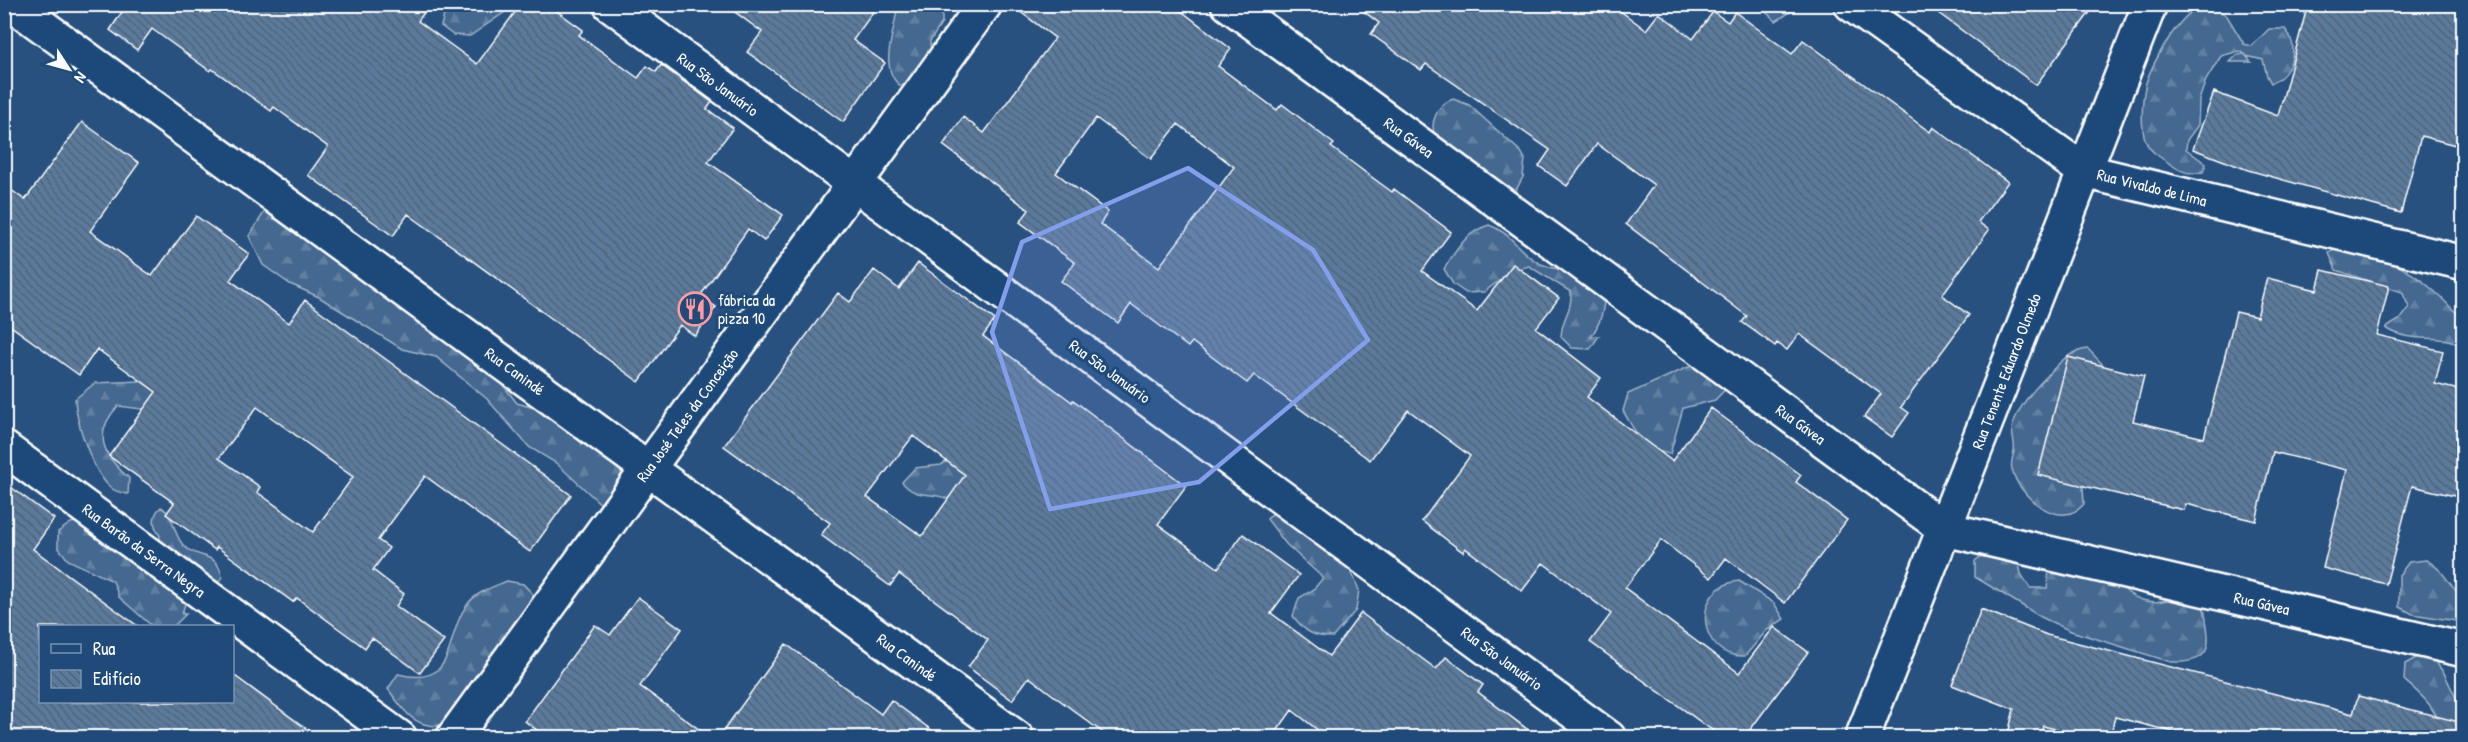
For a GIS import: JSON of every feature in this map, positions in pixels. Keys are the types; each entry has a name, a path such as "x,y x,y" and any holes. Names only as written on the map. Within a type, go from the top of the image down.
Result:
{"street":[{"name":"Rua Canindé","path":"12,4 1017,738"},
{"name":"Rua São Januário","path":"610,4 1610,738"},
{"name":"Rua José Teles da Conceição","path":"453,738 985,4"},
{"name":"Rua Gávea","path":"1228,4 1945,529 2463,650"},
{"name":"Rua Vivaldo de Lima","path":"1851,4 2084,171 2463,263"},
{"name":"Rua Tenente Eduardo Olmedo","path":"1862,738 2150,4"},
{"name":"Rua Barão da Serra Negra","path":"4,448 400,738"}],"highlighted area":[{"path":"1188,168 1313,250 1368,340 1199,482 1050,509 992,332 1022,242"}],"green space":[{"path":"447,4 515,5 470,36 453,35 441,26"},
{"path":"2209,4 2227,16 2244,44 2252,46 2269,29 2285,29 2290,36 2293,51 2289,67 2284,74 2271,83 2263,60 2246,56 2251,62 2230,62 2237,55 2245,54 2239,51 2221,56 2206,80 2199,100 2198,125 2187,140 2186,149 2206,164 2203,172 2197,173 2179,170 2154,153 2148,145 2143,129 2143,97 2150,73 2171,35 2190,13 2199,6"},
{"path":"897,5 942,6 942,23 930,41 931,57 907,84 899,85 889,67"},
{"path":"1758,5 1792,5 1792,11 1776,21"},
{"path":"1453,99 1469,105 1521,152 1525,159 1524,175 1516,190 1508,192 1436,138 1433,126 1436,115 1443,105"},
{"path":"265,211 296,217 478,353 517,403 581,422 627,470 628,479 603,506 556,463 529,447 487,399 436,357 402,349 319,297 290,284 263,265 249,236"},
{"path":"1489,225 1504,233 1527,255 1541,264 1587,277 1601,288 1604,304 1599,322 1591,337 1599,336 1590,349 1572,348 1561,337 1570,305 1571,292 1529,266 1513,270 1484,292 1466,293 1453,284 1444,269 1468,237"},
{"path":"2345,244 2403,268 2423,282 2457,313 2463,311 2463,346 2444,339 2406,336 2386,328 2399,320 2409,307 2402,292 2336,270 2329,253"},
{"path":"2088,349 2106,368 2079,479 2083,487 2084,504 2074,512 2063,514 2052,512 2031,499 2016,479 2011,467 2014,448 2012,428 2015,418 2027,399 2056,367 2070,355"},
{"path":"1709,362 1736,378 1715,400 1683,408 1670,454 1647,444 1641,439 1623,411 1628,394 1693,365"},
{"path":"163,380 150,410 118,406 105,426 103,435 107,453 129,478 128,494 116,491 103,480 91,458 82,433 75,399 95,383"},
{"path":"989,435 950,500 913,491 902,482 915,468 941,465"},
{"path":"161,507 169,515 185,547 208,557 217,564 222,578 216,584 159,545 160,536 154,521"},
{"path":"1278,508 1345,556 1359,590 1356,610 1333,637 1310,632 1293,616 1299,598 1313,590 1323,578 1286,544 1267,519"},
{"path":"86,520 186,600 182,614 186,614 175,625 151,625 119,597 113,581 68,560 58,547 58,532 71,523"},
{"path":"1988,550 2018,559 2021,574 2030,588 2047,588 2049,571 2063,561 2100,569 2131,595 2142,600 2159,602 2178,598 2194,602 2204,608 2208,631 2207,649 2196,659 2171,662 2071,631 2041,617 1975,577 1975,561"},
{"path":"2426,560 2438,568 2463,598 2463,622 2413,614 2399,607 2399,575 2409,562"},
{"path":"507,581 523,584 534,595 536,611 454,724 431,726 415,720 388,689 398,674 417,677 431,674 440,667 467,605 480,593"},
{"path":"1739,581 1774,603 1784,619 1767,630 1745,656 1729,654 1717,646 1709,635 1706,622 1707,608 1713,595 1723,586"},
{"path":"2419,656 2434,660 2444,673 2463,713 2463,737 2442,737 2434,711 2404,680 2405,664"}],"building":[{"path":"119,4 430,4 418,21 477,64 521,4 547,4 583,30 579,35 638,78 647,66 656,72 661,65 712,102 707,109 733,128 708,162 783,215 764,241 748,229 700,296 716,307 695,336 680,325 639,382 408,214 393,236 308,175 328,147 274,107 271,111 152,29 137,50 110,30 124,9"},
{"path":"724,4 879,4 853,40 885,63 843,122 747,52 762,32"},
{"path":"1010,4 1172,4 1231,49 1218,66 1277,110 1282,104 1334,144 1331,147 1392,192 1394,189 1451,232 1422,271 1477,311 1513,264 1559,298 1536,328 1601,378 1587,397 1672,461 1711,408 1801,475 1796,482 1847,520 1785,603 1726,558 1711,578 1661,540 1625,588 1739,673 1774,627 1808,652 1744,738 1723,738 1590,642 1611,614 1543,563 1522,591 1465,548 1463,552 1422,521 1470,456 1408,410 1370,460 1254,375 1247,383 1192,342 1188,347 1131,304 1118,323 1061,281 1075,263 1020,222 1029,210 943,145 963,117 984,133 1055,38","holes":["1096,118 1151,159 1178,124 1234,167 1159,267 1100,224 1108,212 1056,173"]},
{"path":"1354,4 1611,4 1646,30 1659,13 1693,39 1713,12 1728,22 1735,12 1792,54 1803,40 1930,132 1933,127 2008,182 1978,222 1989,230 1942,295 1969,315 1901,407 1909,413 1892,437 1864,417 1881,394 1799,334 1787,350 1777,343 1775,346 1742,322 1747,316 1626,224 1654,185 1597,144 1567,186 1539,166 1550,150 1426,64 1421,70 1371,34 1379,23"},
{"path":"1926,4 2096,4 2036,85"},
{"path":"2308,4 2463,4 2463,147 2421,136 2401,213 2248,170 2193,149 2214,92 2278,116"},
{"path":"82,122 139,163 90,231 152,276 196,216 249,254 230,280 289,323 305,300 571,495 530,552 425,476 378,540 389,548 373,570 404,594 396,606 444,641 420,673 372,638 365,648 297,598 293,602 217,547 215,550 166,514 174,503 109,456 156,392 97,349 79,375 4,321 4,185 25,200","holes":["257,407 353,477 313,532 257,492 260,487 219,458"]},
{"path":"918,263 995,320 983,336 1072,402 1073,400 1186,486 1158,524 1218,568 1243,534 1299,575 1271,613 1329,656 1361,613 1436,669 1446,657 1483,685 1478,692 1539,738 1328,738 1292,710 1272,738 1110,738 1029,677 1012,700 968,667 988,640 899,574 890,586 821,535 830,523 724,446 838,293 850,302 874,270 899,289","holes":["913,436 965,475 922,536 867,497"]},
{"path":"2322,270 2389,286 2377,335 2443,351 2435,384 2463,391 2463,498 2412,486 2386,584 2323,568 2347,470 2273,452 2256,521 2186,504 2184,510 2038,475 2068,357 2144,376 2133,421 2204,438 2236,312 2257,317 2267,278 2317,290"},
{"path":"4,482 54,519 33,549 136,625 39,625 39,703 234,703 234,675 319,738 4,738"},
{"path":"638,597 682,629 640,686 711,738 547,738 525,721 595,625 610,635"},
{"path":"1981,609 2047,635 2353,714 2358,696 2463,723 2463,738 2196,738 2115,717 2110,738 2091,738 2043,726 2040,738 2007,738 2014,709 1952,685"},
{"path":"786,644 881,714 891,700 942,738 718,738"}],"place":[{"name":"fábrica da pizza 10","path":"695,309"}]}
